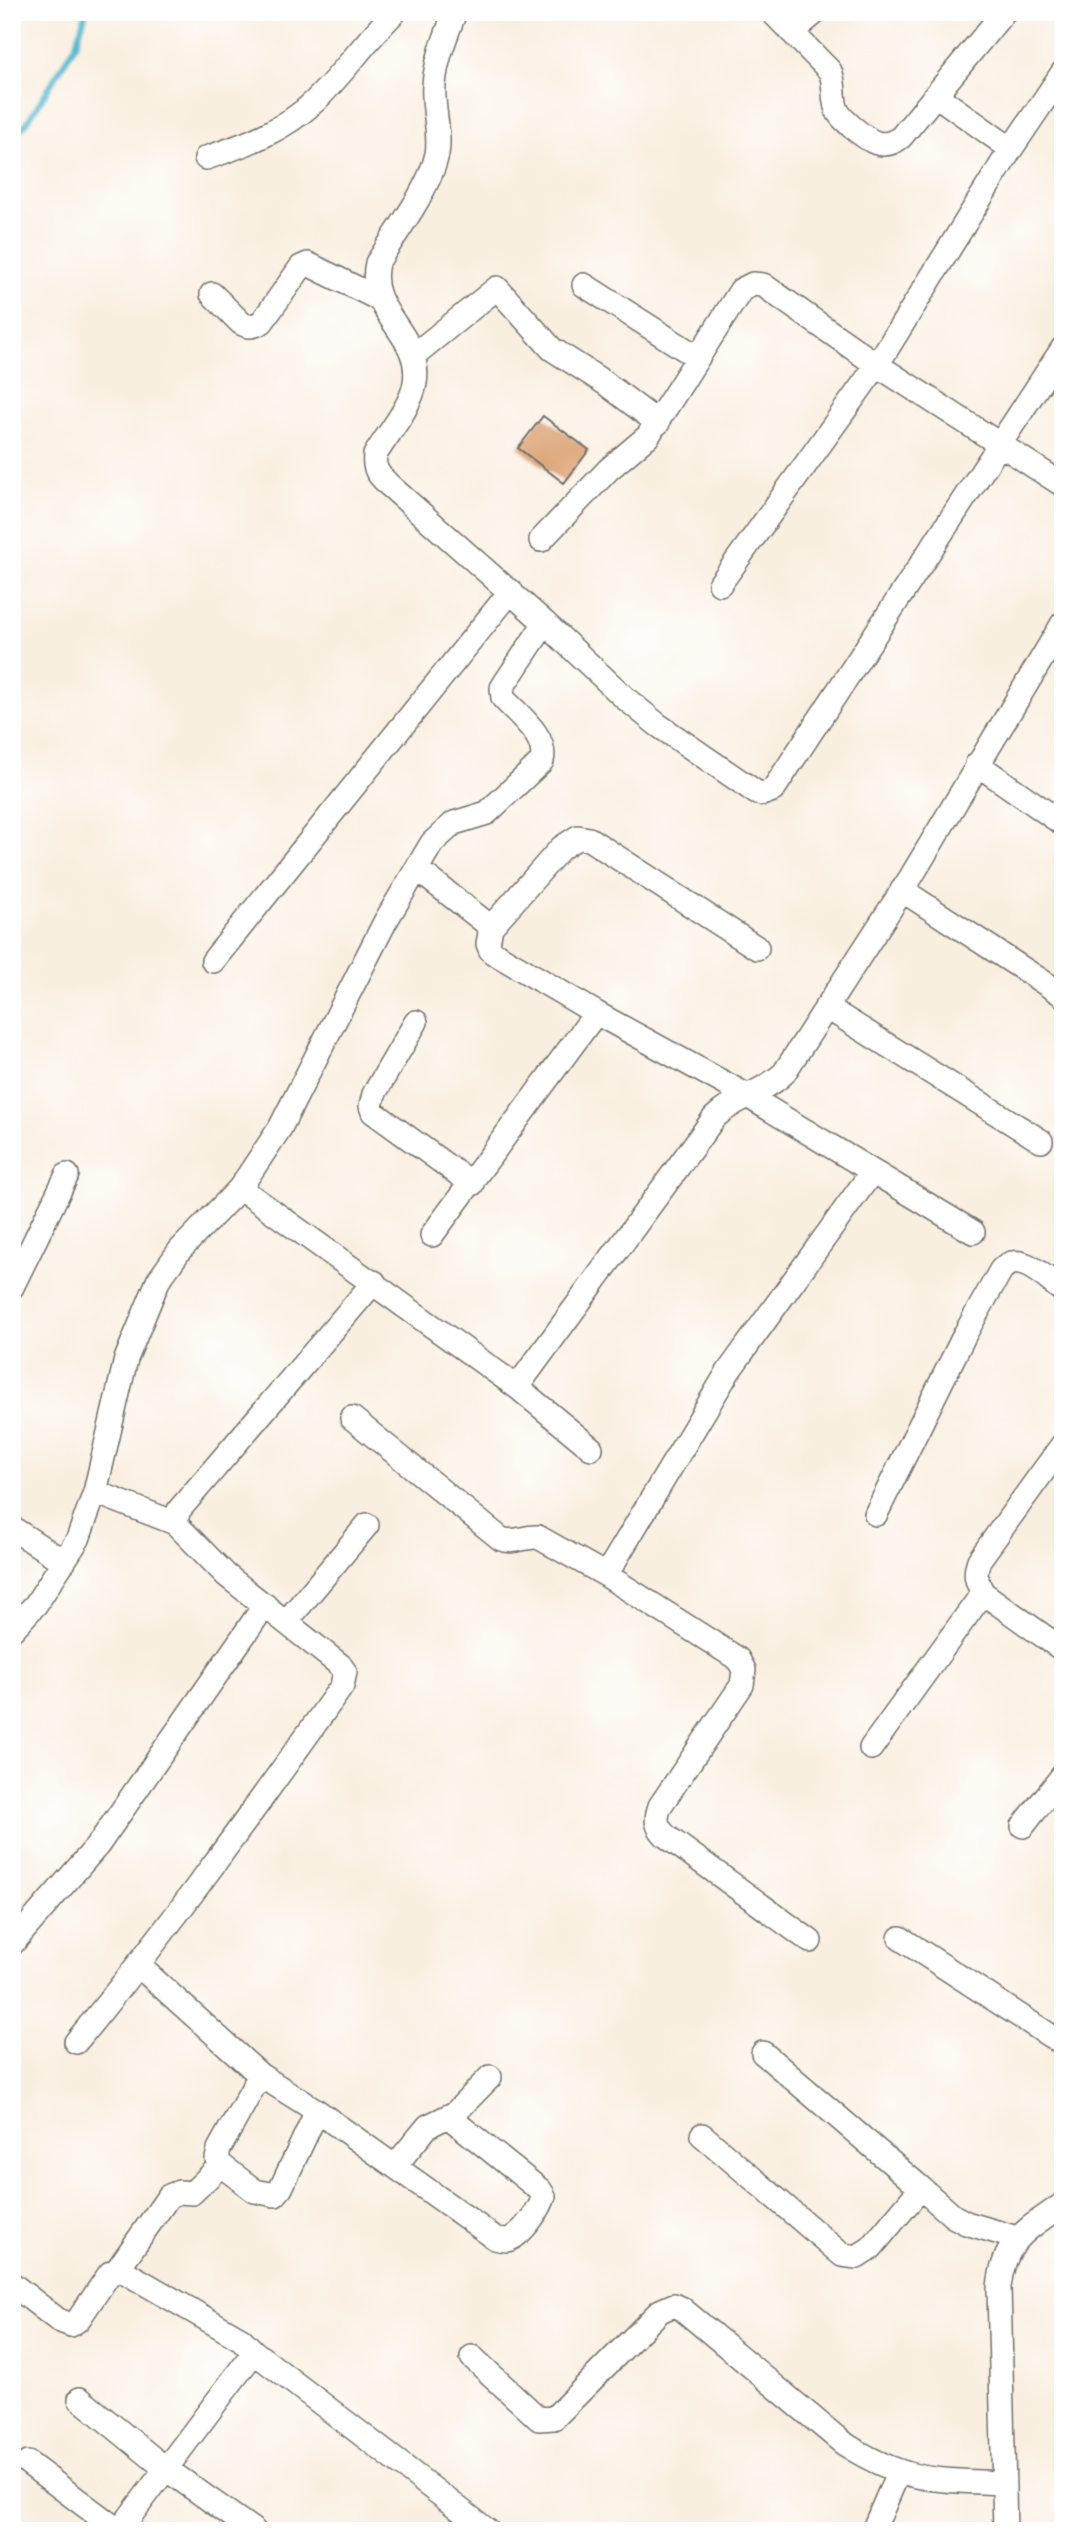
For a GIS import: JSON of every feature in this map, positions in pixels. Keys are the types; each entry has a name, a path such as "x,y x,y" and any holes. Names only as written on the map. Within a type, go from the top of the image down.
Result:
{"street":[{"path":"206,158 263,137 314,102 371,35 395,12"},
{"path":"454,12 437,63 433,86 438,137 435,162 428,180 377,263 374,281 379,299 410,345 414,355 415,384 410,398 374,455 373,465 376,472 626,699 658,725 757,793 773,790 1063,348"},
{"path":"772,12 830,71 835,107 839,114 867,140 883,146 893,144 937,96 1004,12"},
{"path":"792,32 816,12"},
{"path":"720,584 877,365 1011,149 1062,74"},
{"path":"937,96 1011,149"},
{"path":"212,294 241,323 247,327 253,326 262,322 301,267 308,264 379,299"},
{"path":"541,540 609,469 637,447 658,423 741,290 758,284 877,365 1063,485"},
{"path":"583,285 697,357"},
{"path":"414,355 497,288 552,349 605,383 658,423"},
{"path":"212,961 511,592"},
{"path":"12,1630 36,1604 78,1539 95,1492 126,1359 158,1281 180,1250 240,1188 280,1128 385,922 432,843 448,827 487,813 542,761 543,746 538,737 502,694 505,683 545,623"},
{"path":"517,1387 714,1118 727,1105 784,1073 902,890 977,764 1056,649 1063,623"},
{"path":"977,764 1063,824"},
{"path":"757,948 589,839 578,836 561,848 491,927 488,944 491,951 596,1013 746,1095 973,1232"},
{"path":"416,869 491,927"},
{"path":"902,890 1063,995"},
{"path":"827,1007 1041,1141"},
{"path":"432,1235 596,1013"},
{"path":"416,1022 374,1094 371,1106 373,1112 472,1184"},
{"path":"606,1575 728,1372 872,1172"},
{"path":"12,1287 67,1175"},
{"path":"240,1188 517,1387 591,1448"},
{"path":"876,1514 965,1334 1000,1270 1009,1262 1020,1261 1063,1291"},
{"path":"175,1523 179,1510 374,1282"},
{"path":"352,1418 501,1538 512,1542 526,1537 538,1537 606,1575 738,1659 744,1670 742,1685 660,1806 656,1817 657,1827 810,1941"},
{"path":"1063,1444 976,1567 976,1582 983,1593 1063,1650"},
{"path":"76,2042 139,1966 243,1826 342,1686 345,1672 287,1621 226,1576 175,1523 95,1492"},
{"path":"287,1621 368,1525"},
{"path":"12,1528 64,1562"},
{"path":"871,1748 983,1593"},
{"path":"12,1944 98,1845 265,1605"},
{"path":"1023,1826 1063,1775"},
{"path":"900,1938 1063,2044"},
{"path":"139,1966 260,2075 317,2111 495,2238 508,2240 516,2236 538,2211 544,2196 449,2117"},
{"path":"763,2053 953,2216 966,2223 1017,2238"},
{"path":"260,2075 219,2149 218,2159 221,2165 256,2191 275,2195 281,2188 317,2111"},
{"path":"395,2166 428,2126 449,2117 490,2077"},
{"path":"702,2135 842,2255 856,2257 871,2248 922,2188"},
{"path":"12,2284 58,2320 71,2325 78,2320 110,2273 117,2270 169,2196 178,2192 192,2193 221,2165"},
{"path":"1005,2531 1002,2483 1001,2271 1017,2238 1063,2204"},
{"path":"117,2270 233,2335 488,2531"},
{"path":"472,2357 539,2419 554,2418 660,2311 674,2305 681,2308 843,2443 872,2462 898,2473 927,2480 1002,2483"},
{"path":"28,2463 119,2531 254,2352"},
{"path":"80,2399 166,2469 254,2531"},
{"path":"873,2531 898,2473"}],"building":[{"path":"543,416 589,450 564,483 518,448"}],"waterway":[{"path":"12,137 26,124 76,44 86,12"}]}
